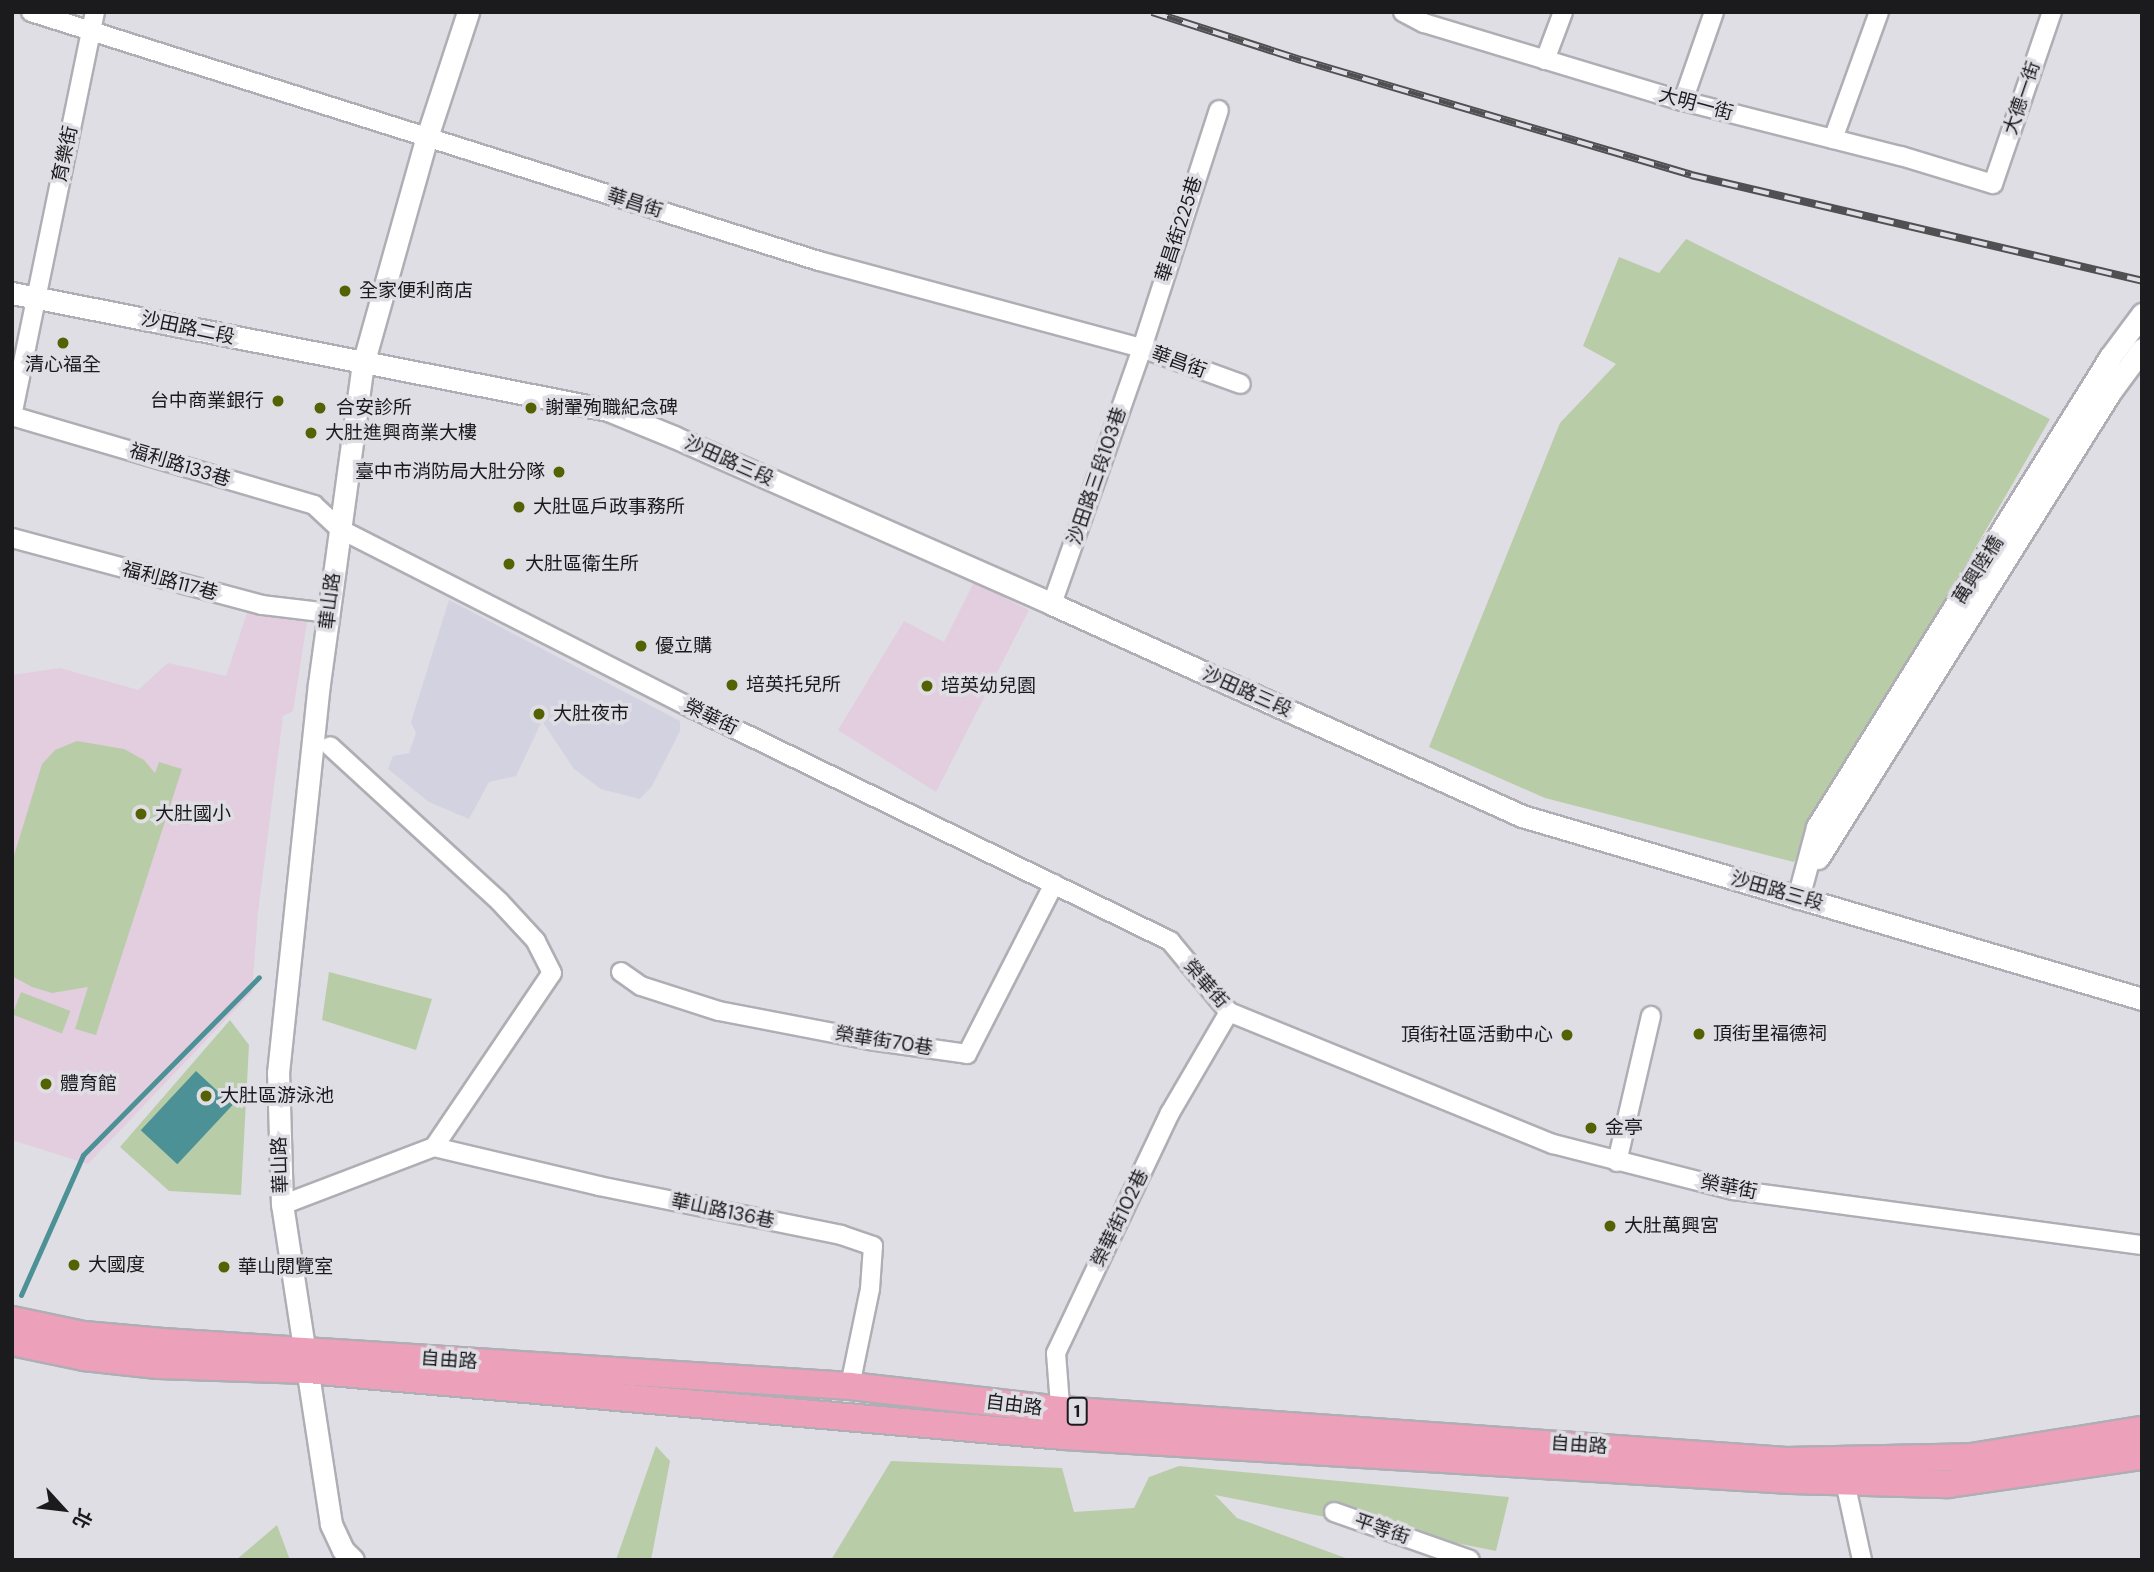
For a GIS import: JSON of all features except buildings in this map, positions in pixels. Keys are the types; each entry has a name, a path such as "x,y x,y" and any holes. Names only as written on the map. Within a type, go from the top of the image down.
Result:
{"main road":[{"name":"自由路","path":"12,1320 97,1336 307,1360 1061,1423 1845,1482 1949,1484 2137,1444"},
{"name":"自由路","path":"12,1342 84,1357 158,1365 307,1360 850,1385 1061,1423 1786,1461 1971,1457 2137,1444"}],"street":[{"name":"華昌街","path":"31,12 819,261 1142,348 1241,384"},
{"name":"育樂街","path":"12,416 95,12"},
{"name":"華山路","path":"353,1560 343,1550 331,1524 282,1205 278,1073 329,613 363,365 427,137 468,12"},
{"name":"大明一街","path":"1403,12 1545,60 1683,101 1993,184"},
{"path":"1545,60 1563,12"},
{"path":"1683,101 1714,12"},
{"path":"1833,139 1879,12"},
{"name":"大德一街","path":"1993,184 2052,12"},
{"name":"華昌街225巷","path":"1142,348 1219,110"},
{"name":"沙田路二段","path":"12,293 363,365"},
{"name":"萬興陸橋","path":"1824,831 2110,357 2142,314"},
{"name":"沙田路三段103巷","path":"1052,604 1142,348"},
{"name":"萬興陸橋","path":"1824,831 2111,391 2142,349"},
{"name":"沙田路三段","path":"363,365 608,411 674,437 1052,604 1522,816 2142,999"},
{"name":"福利路133巷","path":"12,416 314,505 340,529"},
{"name":"榮華街","path":"340,529 694,709 1170,941 1229,1012 1553,1144 1734,1190 2142,1245"},
{"name":"福利路117巷","path":"12,538 251,602 329,613"},
{"path":"330,746 499,901 536,941 552,973 435,1147"},
{"path":"1798,898 1824,831"},
{"name":"榮華街70巷","path":"621,972 641,985 732,1014 869,1040 967,1054 1054,884"},
{"name":"榮華街102巷","path":"1061,1423 1056,1353 1170,1113 1229,1012"},
{"path":"1617,1162 1651,1016"},
{"name":"華山路","path":"282,1205 435,1147"},
{"name":"華山路136巷","path":"435,1147 599,1186 841,1235 873,1246 870,1289 850,1385"},
{"path":"1845,1482 1862,1560"},
{"name":"平等街","path":"1334,1512 1470,1560"}],"shaded area":[{"name":"培英幼兒園","path":"974,582 1029,610 936,792 838,730 904,621 944,642"},
{"name":"大肚夜市","path":"449,600 680,721 680,731 652,786 640,799 601,789 574,769 542,721 516,776 489,782 469,819 429,802 388,769 393,756 409,753 416,733 411,722"},
{"name":"大肚國小","path":"248,610 307,622 293,711 283,716 258,912 252,992 88,1164 12,1140 12,675 60,668 138,690 168,663 226,676"}],"green space":[{"path":"1686,239 2050,419 1794,862 1545,798 1429,747 1560,423 1616,364 1583,346 1619,257 1659,273"},
{"path":"77,741 124,749 144,760 155,773 159,762 182,769 96,1035 75,1029 88,987 52,993 32,987 12,976 12,862 42,764 55,750"},
{"path":"329,972 432,999 416,1050 322,1020"},
{"path":"21,992 70,1011 62,1033 12,1014"},
{"name":"大肚區游泳池","path":"230,1020 249,1045 241,1195 169,1191 120,1147"},
{"path":"656,1446 670,1461 651,1560 616,1560"},
{"path":"891,1461 1062,1468 1074,1512 1134,1508 1149,1477 1179,1466 1509,1497 1496,1551 1215,1495 1237,1518 1351,1560 831,1560"},
{"path":"277,1525 290,1560 236,1560"}],"water":[{"path":"196,1071 233,1105 177,1164 141,1130"}],"waterway":[{"path":"21,1295 83,1155 259,977"}],"railway":[{"path":"1152,12 1301,60 1691,175 2142,281"}],"place":[{"name":"全家便利商店","path":"345,291"},
{"name":"清心福全","path":"63,343"},
{"name":"台中商業銀行","path":"278,401"},
{"name":"合安診所","path":"320,408"},
{"name":"謝翬殉職紀念碑","path":"531,408"},
{"name":"大肚進興商業大樓","path":"311,433"},
{"name":"臺中市消防局大肚分隊","path":"559,472"},
{"name":"大肚區戶政事務所","path":"519,507"},
{"name":"大肚區衛生所","path":"509,564"},
{"name":"優立購","path":"641,646"},
{"name":"培英托兒所","path":"732,685"},
{"name":"培英幼兒園","path":"927,686"},
{"name":"大肚夜市","path":"539,714"},
{"name":"大肚國小","path":"141,814"},
{"name":"頂街里福德祠","path":"1699,1034"},
{"name":"頂街社區活動中心","path":"1567,1035"},
{"name":"體育館","path":"46,1084"},
{"name":"大肚區游泳池","path":"206,1096"},
{"name":"金亭","path":"1591,1128"},
{"name":"大肚萬興宮","path":"1610,1226"},
{"name":"大國度","path":"74,1265"},
{"name":"華山閱覽室","path":"224,1267"}]}
